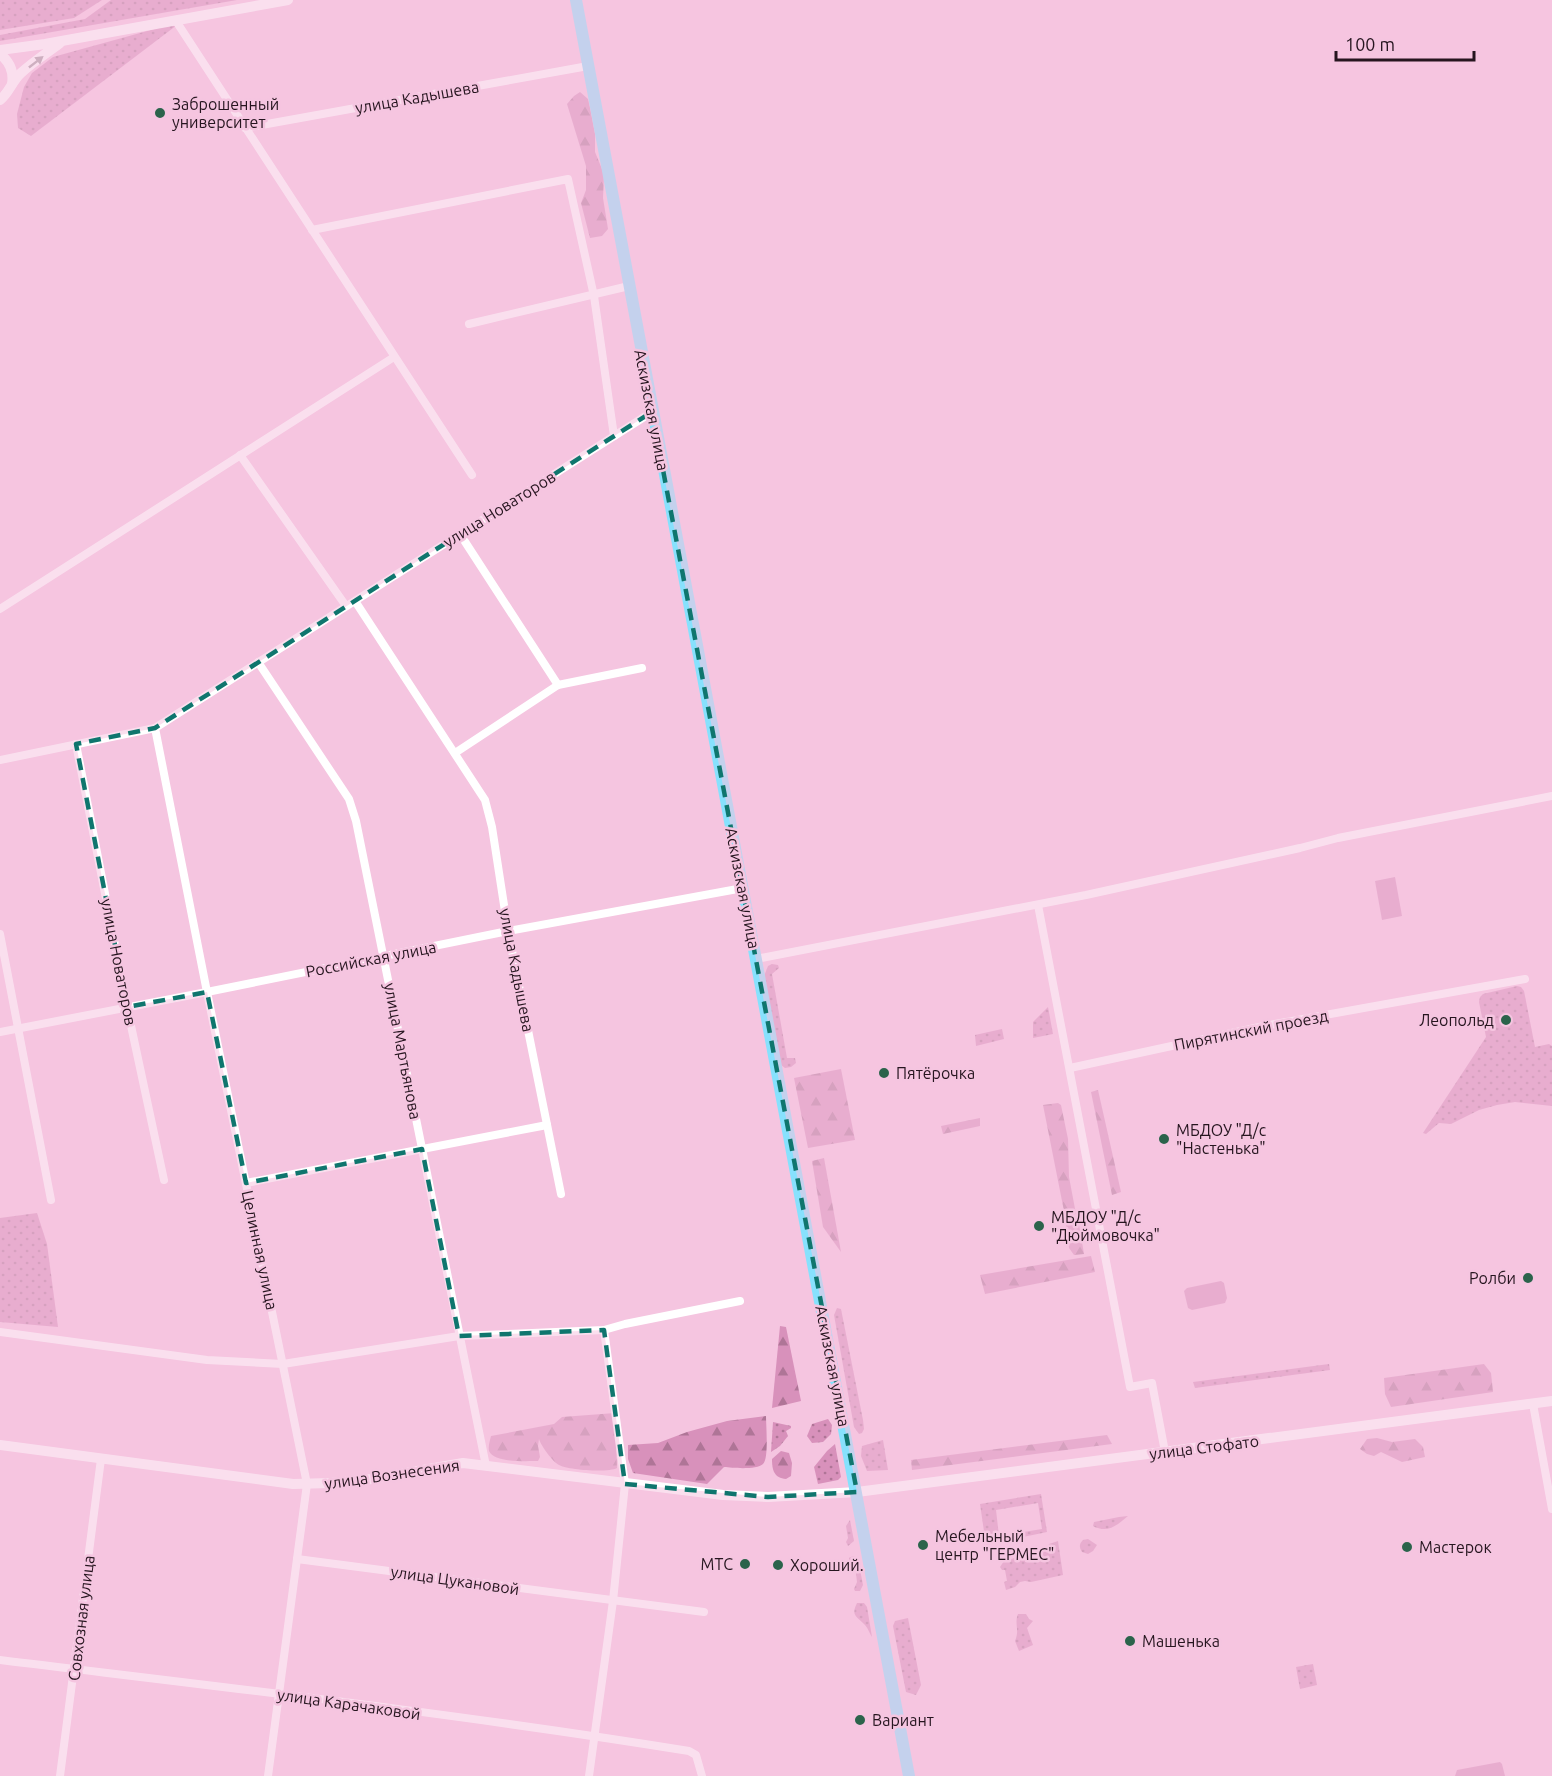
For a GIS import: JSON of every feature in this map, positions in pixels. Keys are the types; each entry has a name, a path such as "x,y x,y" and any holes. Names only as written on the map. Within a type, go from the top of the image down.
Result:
{"main road":[{"name":"Аскизская улица","path":"576,0 909,1776"}],"street":[{"path":"0,52 288,0"},
{"path":"176,21 471,475"},
{"path":"0,100 20,74 62,41"},
{"path":"0,52 11,68 12,85"},
{"name":"улица Кадышева","path":"245,128 588,66"},
{"path":"312,230 568,179 594,296 614,436"},
{"path":"469,324 629,286"},
{"path":"0,609 394,357"},
{"name":"улица Новаторов","path":"0,760 155,728 652,411"},
{"path":"240,455 346,606"},
{"path":"460,534 558,685"},
{"name":"улица Кадышева","path":"355,601 484,800 492,827 508,931 561,1194"},
{"name":"улица Мартьянова","path":"258,662 349,799 356,821 486,1466"},
{"path":"455,753 558,685 642,668"},
{"name":"Целинная улица","path":"155,728 307,1484 268,1776"},
{"name":"улица Новаторов","path":"76,744 127,1007 164,1180"},
{"path":"756,959 1038,905 1338,838 1552,796"},
{"name":"Российская улица","path":"0,1032 508,931 743,888"},
{"path":"1038,905 1130,1387 1152,1383 1165,1452"},
{"path":"0,934 51,1200"},
{"name":"Пирятинский проезд","path":"1070,1068 1264,1026 1525,979"},
{"path":"246,1183 547,1125"},
{"path":"0,1332 207,1360 283,1364 459,1336 604,1330 740,1301"},
{"path":"589,1776 613,1601 625,1484 604,1330"},
{"name":"улица Стофато","path":"856,1492 1552,1401"},
{"path":"1533,1404 1552,1509"},
{"name":"улица Вознесения","path":"0,1444 101,1460 282,1483 307,1484 372,1479 463,1463 723,1495 768,1497 856,1492"},
{"name":"Совхозная улица","path":"60,1776 101,1460"},
{"name":"улица Цукановой","path":"297,1559 704,1612"},
{"name":"улица Карачаковой","path":"0,1660 279,1694 595,1736 689,1751 696,1755 702,1776"}],"highlighted area":[{"path":"652,412 857,1492 768,1497 625,1484 604,1330 459,1336 422,1149 246,1183 207,992 127,1007 76,744 155,728"}],"green space":[{"path":"0,0 102,0 74,18 0,30"},
{"path":"111,0 237,0 0,41 0,35 85,19"},
{"path":"169,25 177,25 31,136 18,128 17,114 24,87 32,73 53,57"},
{"path":"580,92 588,99 595,134 595,152 604,174 603,198 608,229 602,236 590,238 581,203 586,190 586,166 567,104"},
{"path":"1395,877 1402,916 1382,920 1375,881"},
{"path":"778,965 779,968 772,974 787,1058 795,1058 796,1063 785,1068 781,1065 764,976 768,966"},
{"path":"1517,986 1524,991 1535,1047 1549,1044 1552,1046 1552,1106 1515,1102 1497,1105 1479,1110 1451,1124 1439,1123 1426,1134 1423,1133 1486,1037 1480,997 1483,994"},
{"path":"1048,1007 1053,1034 1033,1038 1033,1022"},
{"path":"1002,1029 1004,1039 976,1046 975,1035"},
{"path":"841,1069 855,1140 808,1148 794,1078"},
{"path":"1098,1090 1121,1192 1112,1195 1091,1092"},
{"path":"1058,1103 1061,1105 1068,1139 1069,1177 1076,1214 1068,1216 1064,1211 1043,1105"},
{"path":"980,1118 980,1126 943,1134 941,1126"},
{"path":"824,1158 841,1252 823,1227 812,1161"},
{"path":"37,1213 47,1244 58,1327 0,1322 0,1218"},
{"path":"1079,1224 1084,1254 1074,1255 1069,1248 1066,1225"},
{"path":"1091,1256 1095,1272 985,1294 980,1275"},
{"path":"1221,1281 1224,1283 1227,1298 1225,1303 1192,1310 1188,1308 1184,1291 1187,1288"},
{"path":"837,1308 841,1309 863,1420 864,1429 859,1434 854,1427 834,1315"},
{"path":"780,1326 786,1327 801,1401 772,1408"},
{"path":"1329,1364 1330,1370 1195,1388 1193,1382"},
{"path":"1484,1364 1491,1373 1493,1392 1391,1407 1385,1394 1384,1378"},
{"path":"615,1413 617,1468 612,1470 588,1470 559,1465 542,1446 539,1439 540,1457 538,1461 497,1458 489,1451 491,1436 554,1424 562,1417"},
{"path":"766,1416 766,1456 760,1466 724,1467 707,1484 633,1473 628,1459 628,1445 658,1443 727,1421"},
{"path":"828,1419 832,1425 831,1434 823,1442 812,1443 807,1436 812,1424"},
{"path":"773,1422 791,1426 791,1428 786,1431 788,1436 780,1446 771,1452"},
{"path":"1107,1435 1112,1444 912,1470 911,1460"},
{"path":"1377,1438 1392,1442 1415,1439 1423,1447 1425,1457 1402,1462 1381,1452 1374,1456 1360,1449 1367,1439"},
{"path":"883,1440 888,1470 867,1471 861,1456 862,1446"},
{"path":"835,1444 841,1477 838,1480 818,1484 814,1467"},
{"path":"781,1451 789,1453 792,1463 791,1476 786,1479 776,1475 772,1467 772,1459"},
{"path":"1041,1494 1047,1532 986,1545 980,1504","holes":["1038,1503 1042,1529 999,1536 996,1510"]},
{"path":"1128,1516 1108,1529 1093,1526 1094,1522"},
{"path":"850,1520 854,1541 848,1546 846,1526"},
{"path":"1088,1539 1097,1545 1088,1554 1082,1552 1080,1546 1083,1540"},
{"path":"1058,1541 1063,1575 1020,1582 1015,1587 1006,1590 1005,1570 1000,1567 1004,1561 1047,1549 1049,1544"},
{"path":"853,1556 858,1559 863,1585 860,1591 854,1589 857,1582 855,1565 849,1561 849,1558"},
{"path":"857,1603 864,1603 867,1607 872,1637 855,1615 854,1610"},
{"path":"1018,1614 1026,1614 1033,1621 1027,1628 1033,1645 1019,1651 1015,1641"},
{"path":"908,1618 921,1685 916,1695 906,1692 893,1626 895,1621"},
{"path":"1313,1664 1317,1685 1300,1689 1296,1667"},
{"path":"1500,1762 1505,1776 1455,1776 1457,1770"}],"place":[{"name":"Заброшенный университет","path":"160,113"},
{"name":"Леопольд","path":"1506,1020"},
{"name":"Пятёрочка","path":"884,1073"},
{"name":"МБДОУ \"Д/с \"Настенька\"","path":"1164,1139"},
{"name":"МБДОУ \"Д/с \"Дюймовочка\"","path":"1039,1226"},
{"name":"Ролби","path":"1528,1278"},
{"name":"Мебельный центр \"ГЕРМЕС\"","path":"923,1545"},
{"name":"Мастерок","path":"1407,1547"},
{"name":"МТС","path":"745,1564"},
{"name":"Хороший.","path":"778,1565"},
{"name":"Машенька","path":"1130,1641"},
{"name":"Вариант","path":"860,1720"}]}
